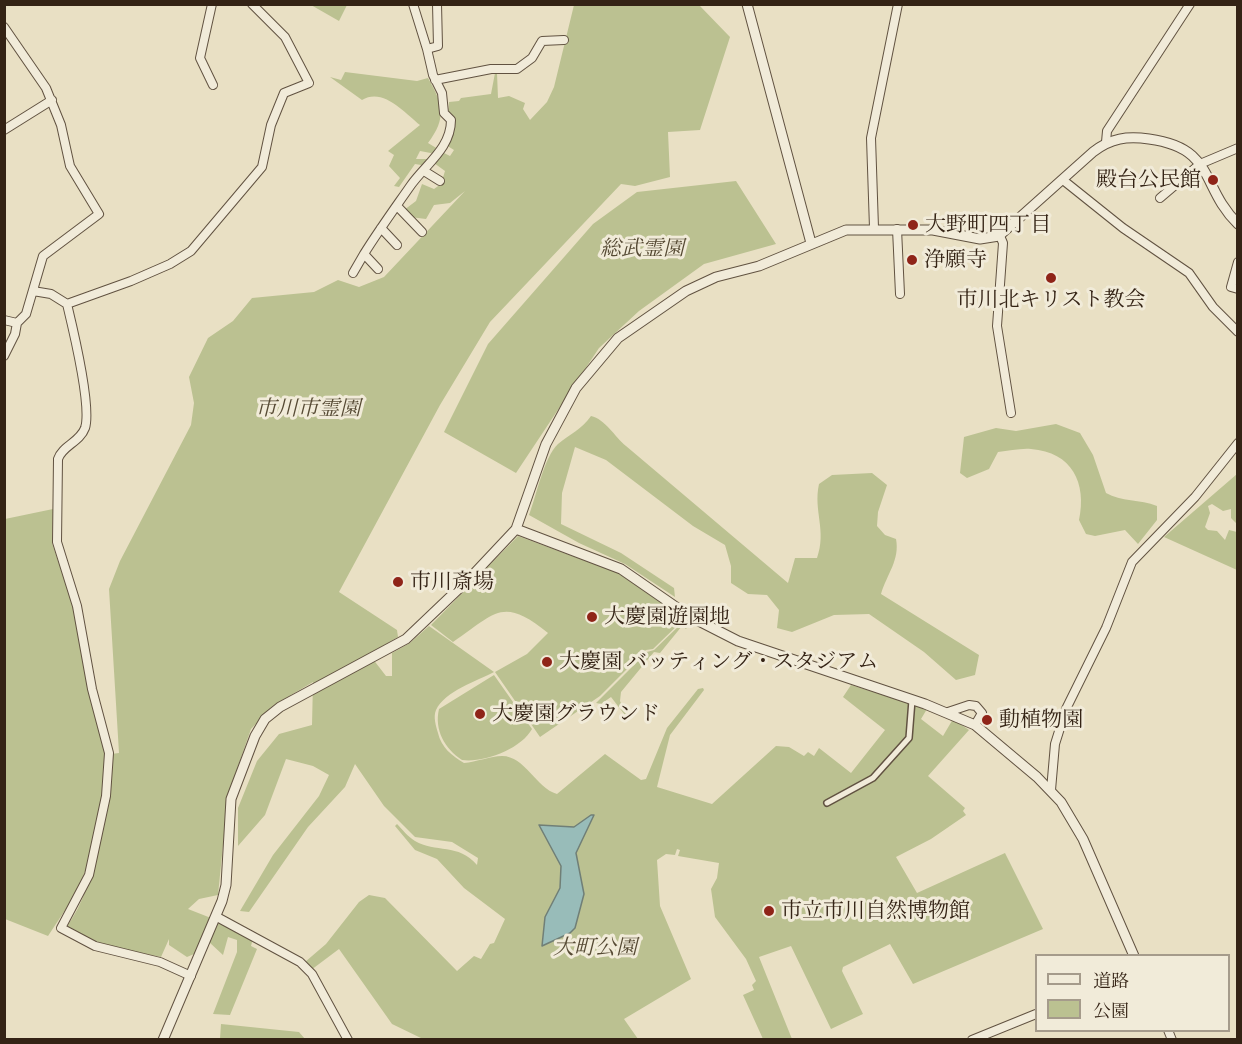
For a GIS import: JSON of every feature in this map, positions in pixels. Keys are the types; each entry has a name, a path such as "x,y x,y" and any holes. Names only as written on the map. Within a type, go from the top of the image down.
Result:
{"street":[{"path":"212,4 200,58 213,86"},
{"path":"67,304 131,281 183,257 262,167 271,125 284,93 309,83 285,37 252,4"},
{"path":"353,273 381,228 432,163 449,136 451,122 444,113 442,93 435,80 412,4"},
{"path":"427,49 438,46 437,4"},
{"path":"747,4 811,243"},
{"path":"874,228 871,138 898,4"},
{"path":"1106,142 1107,131 1190,4"},
{"path":"4,27 52,100 61,125 70,166 99,214 43,256 26,314 17,323 15,334 4,356"},
{"path":"435,80 491,69 517,69 532,58 542,41 564,40"},
{"path":"4,130 52,100"},
{"path":"163,1040 217,916 225,885 231,799 255,736 265,719 280,707 406,639 516,529 533,475 563,408 576,388 618,338 699,284 759,266 846,230 874,228 933,230 980,239 1000,236 1106,142 1118,138 1136,137 1184,147 1200,164 1222,204 1238,224"},
{"path":"1160,198 1200,164 1238,148"},
{"path":"424,171 440,182"},
{"path":"1064,180 1123,228 1189,273 1214,307 1238,332"},
{"path":"397,206 422,232"},
{"path":"381,228 397,245"},
{"path":"897,229 900,294"},
{"path":"1000,236 1003,243 997,326 1011,413"},
{"path":"364,254 378,269"},
{"path":"1238,262 1231,287 1238,289"},
{"path":"33,291 51,294 67,304 87,406 83,432 60,454 58,459 57,542 76,606 92,689 109,753 106,796 89,875 61,928 95,946 160,962 191,976"},
{"path":"4,320 17,323"},
{"path":"1051,790 1055,744 1066,710 1106,628 1132,562 1195,497 1238,443"},
{"path":"516,529 621,569 689,616 738,641 948,712 975,725 1051,790 1076,825 1133,954"},
{"path":"827,803 873,778 909,738 912,700"},
{"path":"948,712 969,705 976,706 982,713 975,725"},
{"path":"217,916 300,962 312,974 348,1040"},
{"path":"972,1040 1035,1014"}],"green space":[{"path":"311,5 347,5 339,21"},
{"path":"574,5 699,5 730,37 700,130 668,132 670,177 635,186 621,184 490,322 440,405 339,592 397,630 398,637 369,654 386,676 392,676 392,653 410,643 429,626 494,672 454,692 440,703 435,713 439,738 451,754 464,763 498,756 510,757 524,766 543,786 557,794 605,754 641,780 646,779 667,728 698,689 703,688 704,690 670,735 657,787 712,804 776,746 789,747 804,756 808,752 814,756 819,748 851,773 885,730 843,697 851,685 927,709 921,719 943,736 953,719 969,730 928,776 965,808 963,811 966,815 931,839 896,857 917,893 1005,853 1043,929 913,984 890,944 843,967 842,971 863,1014 831,1029 791,946 759,957 792,1039 763,1039 743,995 754,990 752,985 756,981 746,959 715,917 711,889 717,878 719,863 678,856 680,850 677,849 675,855 666,854 657,860 660,906 691,979 624,1019 638,1039 423,1039 392,1024 339,949 311,970 305,962 326,944 359,902 369,895 385,898 457,971 474,956 481,959 490,944 494,943 505,919 464,888 437,859 415,850 395,826 397,824 410,837 423,845 455,851 470,858 477,865 478,858 452,842 415,837 384,806 355,764 345,787 308,827 249,912 240,911 273,855 319,796 329,775 313,766 286,759 265,815 238,846 238,808 257,761 279,734 312,725 313,682 274,705 251,729 228,795 218,895 199,899 188,909 211,918 194,954 187,957 169,945 169,939 161,957 103,945 66,928 87,888 98,845 111,754 119,753 109,589 120,561 191,425 194,403 189,377 208,338 233,321 252,298 314,292 338,280 359,287 384,277 465,191 450,203 434,205 426,219 410,217 404,210 416,201 422,184 434,189 441,184 445,171 434,163 442,152 450,156 454,150 446,145 451,139 454,118 448,116 449,102 491,94 495,73 497,73 498,98 509,96 525,103 523,109 530,120 547,102 554,87"},
{"path":"345,72 417,81 428,78 433,87 441,111 438,126 428,143 438,149 436,154 420,151 416,159 431,159 427,166 415,164 399,187 394,186 400,178 389,166 394,155 388,151 420,125 401,108 386,99 370,97 362,100 330,77 341,80"},
{"name":"総武霊園","path":"736,181 776,244 704,264 639,311 599,348 516,473 444,432 488,344 593,224 637,192"},
{"path":"591,416 605,424 626,446 788,583 795,558 817,558 821,538 819,484 832,475 872,473 887,485 878,512 877,526 885,535 896,539 897,547 895,560 881,594 979,655 975,675 956,680 924,652 869,614 834,615 792,632 777,628 779,610 767,595 748,594 731,583 731,566 725,545 693,526 606,460 575,447 562,493 561,524 621,553 674,588 675,597 625,564 579,543 529,515 553,450"},
{"path":"1056,424 1080,433 1093,455 1106,493 1118,498 1157,506 1157,520 1138,544 1125,530 1095,536 1086,534 1079,520 1081,494 1078,482 1066,463 1045,451 1027,449 998,452 989,469 967,478 960,473 964,437 996,428 1016,431"},
{"path":"1237,474 1237,524 1231,518 1231,509 1223,511 1212,504 1208,506 1210,513 1205,527 1208,530 1217,531 1225,540 1229,530 1237,532 1237,570 1164,537"},
{"path":"53,509 52,543 74,609 106,753 104,783 89,861 77,892 48,936 5,919 5,519"},
{"path":"518,536 618,573 684,619 653,649 646,650 600,696 540,737 495,672 527,654 548,633 520,615 509,612 490,617 453,642 431,625"},
{"path":"685,620 690,623 686,629 682,626 660,653 654,652 621,692 620,701 628,719 611,697 601,704 596,703 647,652 654,650"},
{"name":"大慶園グラウンド","path":"494,675 532,729 520,743 501,753 481,759 462,760 442,738 438,724 439,709"},
{"path":"221,923 253,938 251,946 257,949 230,1015 213,1014 237,952 237,940 228,937 223,955 209,942 217,924"},
{"path":"221,1024 299,1032 305,1039 220,1039"}],"water":[{"path":"594,815 576,853 584,894 575,928 570,933 542,946 545,917 560,888 561,866 539,825 574,827"}],"place":[{"name":"殿台公民館","path":"1213,180"},
{"name":"大野町四丁目","path":"913,225"},
{"name":"浄願寺","path":"912,260"},
{"name":"市川北キリスト教会","path":"1051,278"},
{"name":"市川斎場","path":"398,582"},
{"name":"大慶園遊園地","path":"592,617"},
{"name":"大慶園 バッティング・スタジアム","path":"547,662"},
{"name":"大慶園グラウンド","path":"480,714"},
{"name":"動植物園","path":"987,720"},
{"name":"市立市川自然博物館","path":"769,911"}],"park label":[{"name":"市川市霊園","path":"308,409"},
{"name":"大町公園","path":"595,948"}]}
